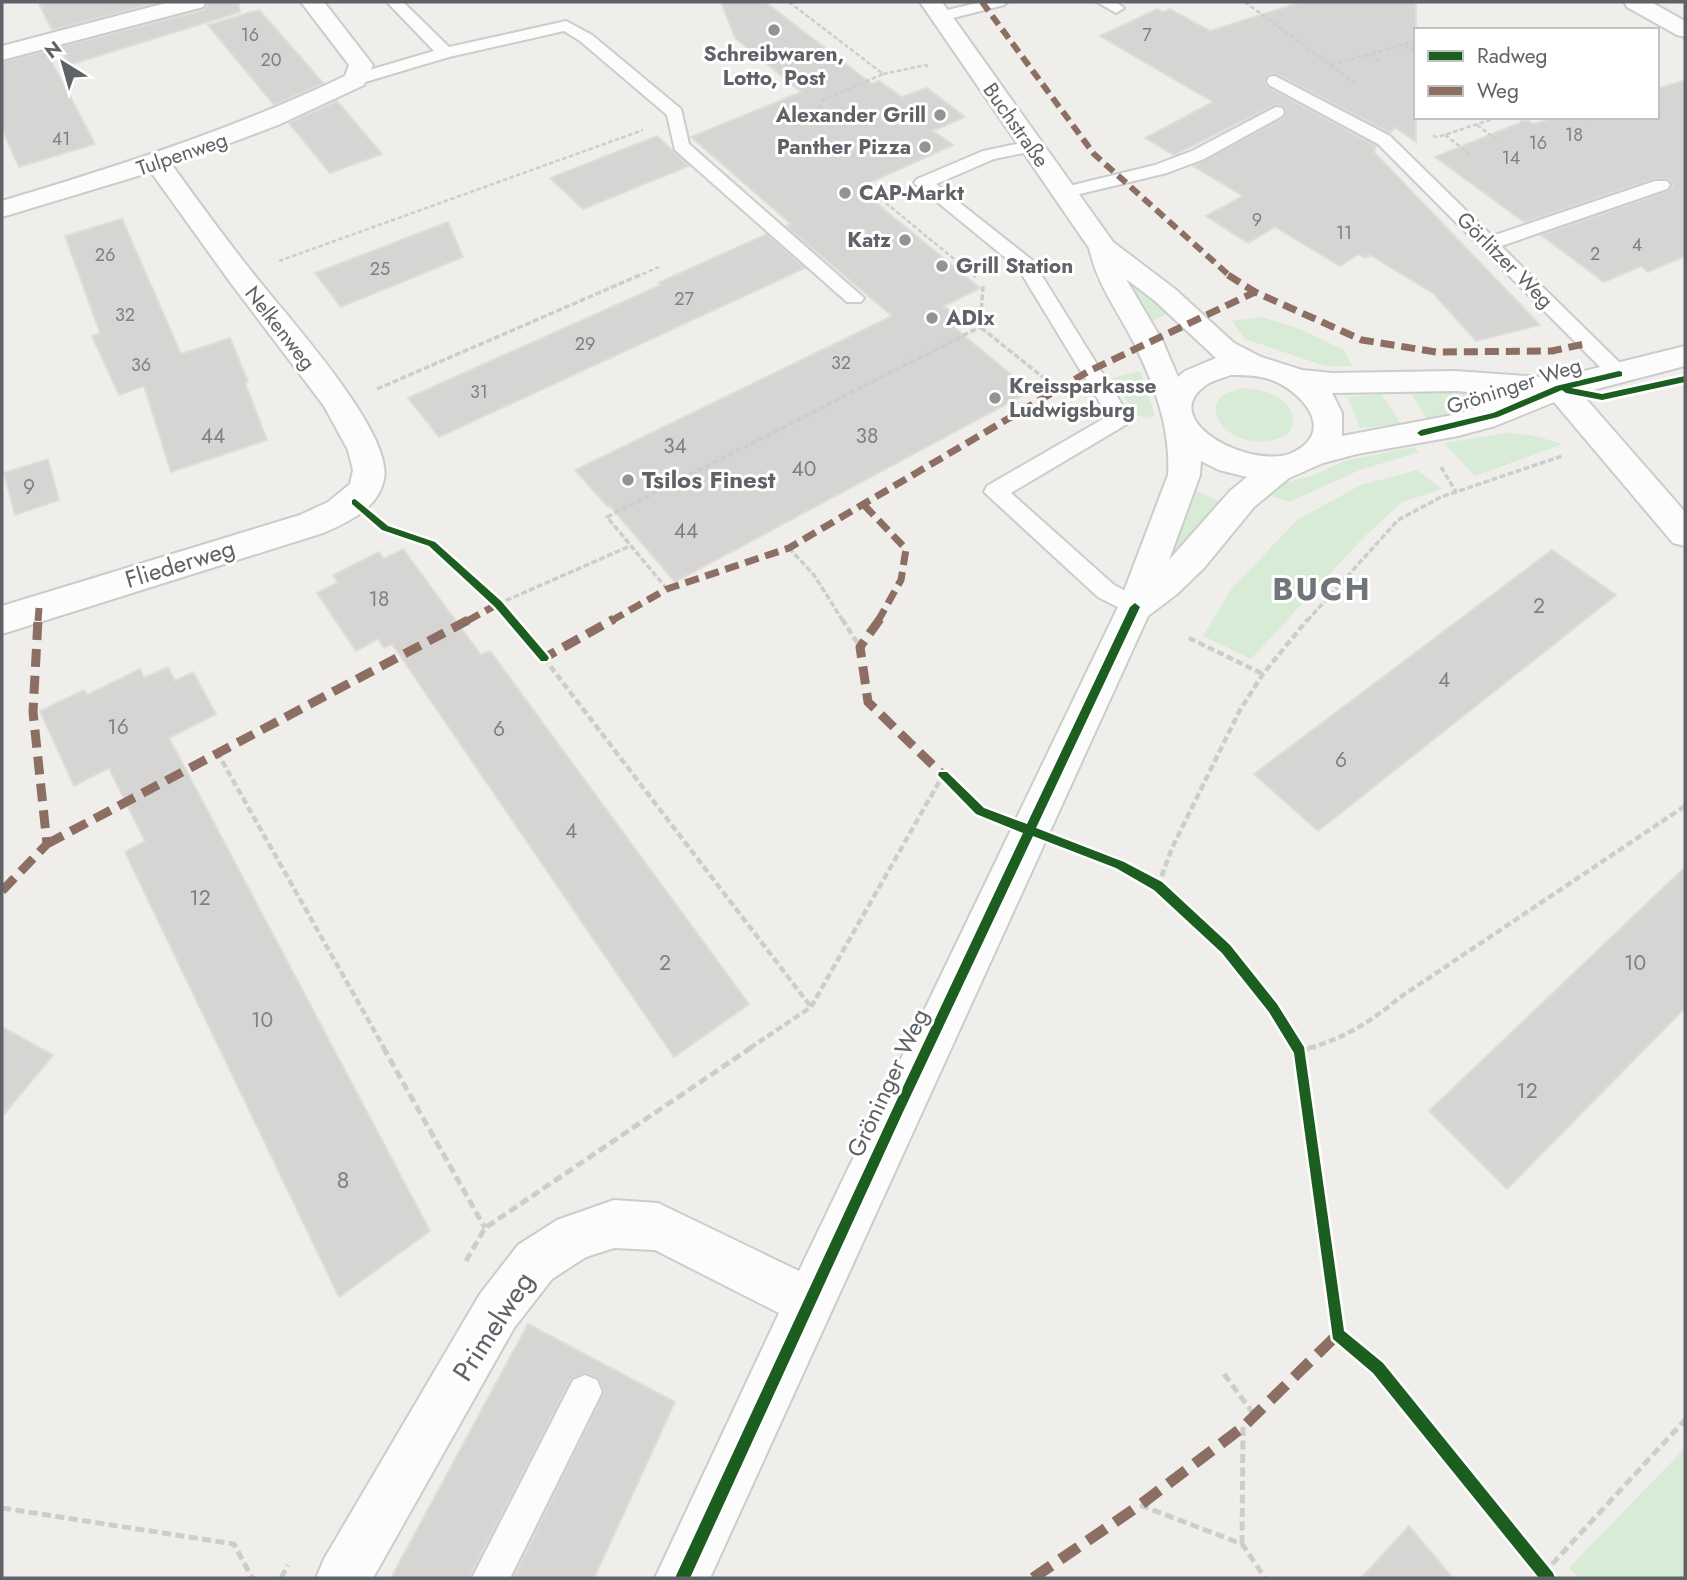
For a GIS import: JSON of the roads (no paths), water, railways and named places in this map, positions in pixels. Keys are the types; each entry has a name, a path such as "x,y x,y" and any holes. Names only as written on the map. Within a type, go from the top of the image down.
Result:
{"street":[{"path":"2,53 195,2"},
{"path":"312,2 361,65 355,80"},
{"path":"1635,2 1685,30"},
{"name":"Buchstraße","path":"936,9 1102,248 1165,295 1224,350 1252,365"},
{"name":"Tulpenweg","path":"2,209 158,163 229,138 355,80"},
{"name":"Nelkenweg","path":"158,163 240,276 340,405 356,434 369,469 366,484 355,502"},
{"name":"Buchstraße","path":"1102,248 1110,276 1147,342 1178,415"},
{"name":"Gröninger Weg","path":"1178,415 1191,439 1208,453 1229,463 1278,469 1299,464 1316,454 1357,443 1458,425 1495,415 1559,388 1685,356"},
{"name":"Gröninger Weg","path":"682,1578 1135,607 1184,475 1185,454 1178,415 1181,392 1191,379 1206,370 1228,365 1252,365 1276,370 1298,380 1315,393 1326,410 1330,426 1326,441 1316,454"},
{"name":"Gröninger Weg","path":"1298,380 1332,383 1455,382 1559,388"},
{"path":"1559,388 1685,534"},
{"name":"Gröninger Weg","path":"1135,607 1165,585 1192,559 1242,499 1278,469"},
{"name":"Fliederweg","path":"2,620 311,524 355,502"},
{"name":"Primelweg","path":"343,1578 497,1311 535,1262 574,1237 614,1224 658,1227 809,1302"}],"lane":[{"path":"395,2 445,53"},
{"path":"936,9 999,2"},
{"path":"355,80 445,53 566,26 586,38 675,113 681,146 854,298"},
{"name":"Görlitzer Weg","path":"1275,81 1391,146 1619,374"},
{"path":"1063,193 1161,169 1198,155 1276,112"},
{"path":"1031,146 989,155 923,183 1025,264 1120,419 995,492 1106,591 1135,607"},
{"path":"1488,244 1661,185"},
{"path":"490,1578 585,1392"}],"place":[{"name":"Schreibwaren, Lotto, Post","path":"774,30"},
{"name":"Alexander Grill","path":"940,115"},
{"name":"Panther Pizza","path":"925,147"},
{"name":"CAP-Markt","path":"845,193"},
{"name":"Katz","path":"905,240"},
{"name":"Grill Station","path":"942,266"},
{"name":"ADIx","path":"932,318"},
{"name":"Kreissparkasse Ludwigsburg","path":"995,398"},
{"name":"Tsilos Finest","path":"628,480"}],"district":[{"name":"BUCH","path":"1322,589"}]}
